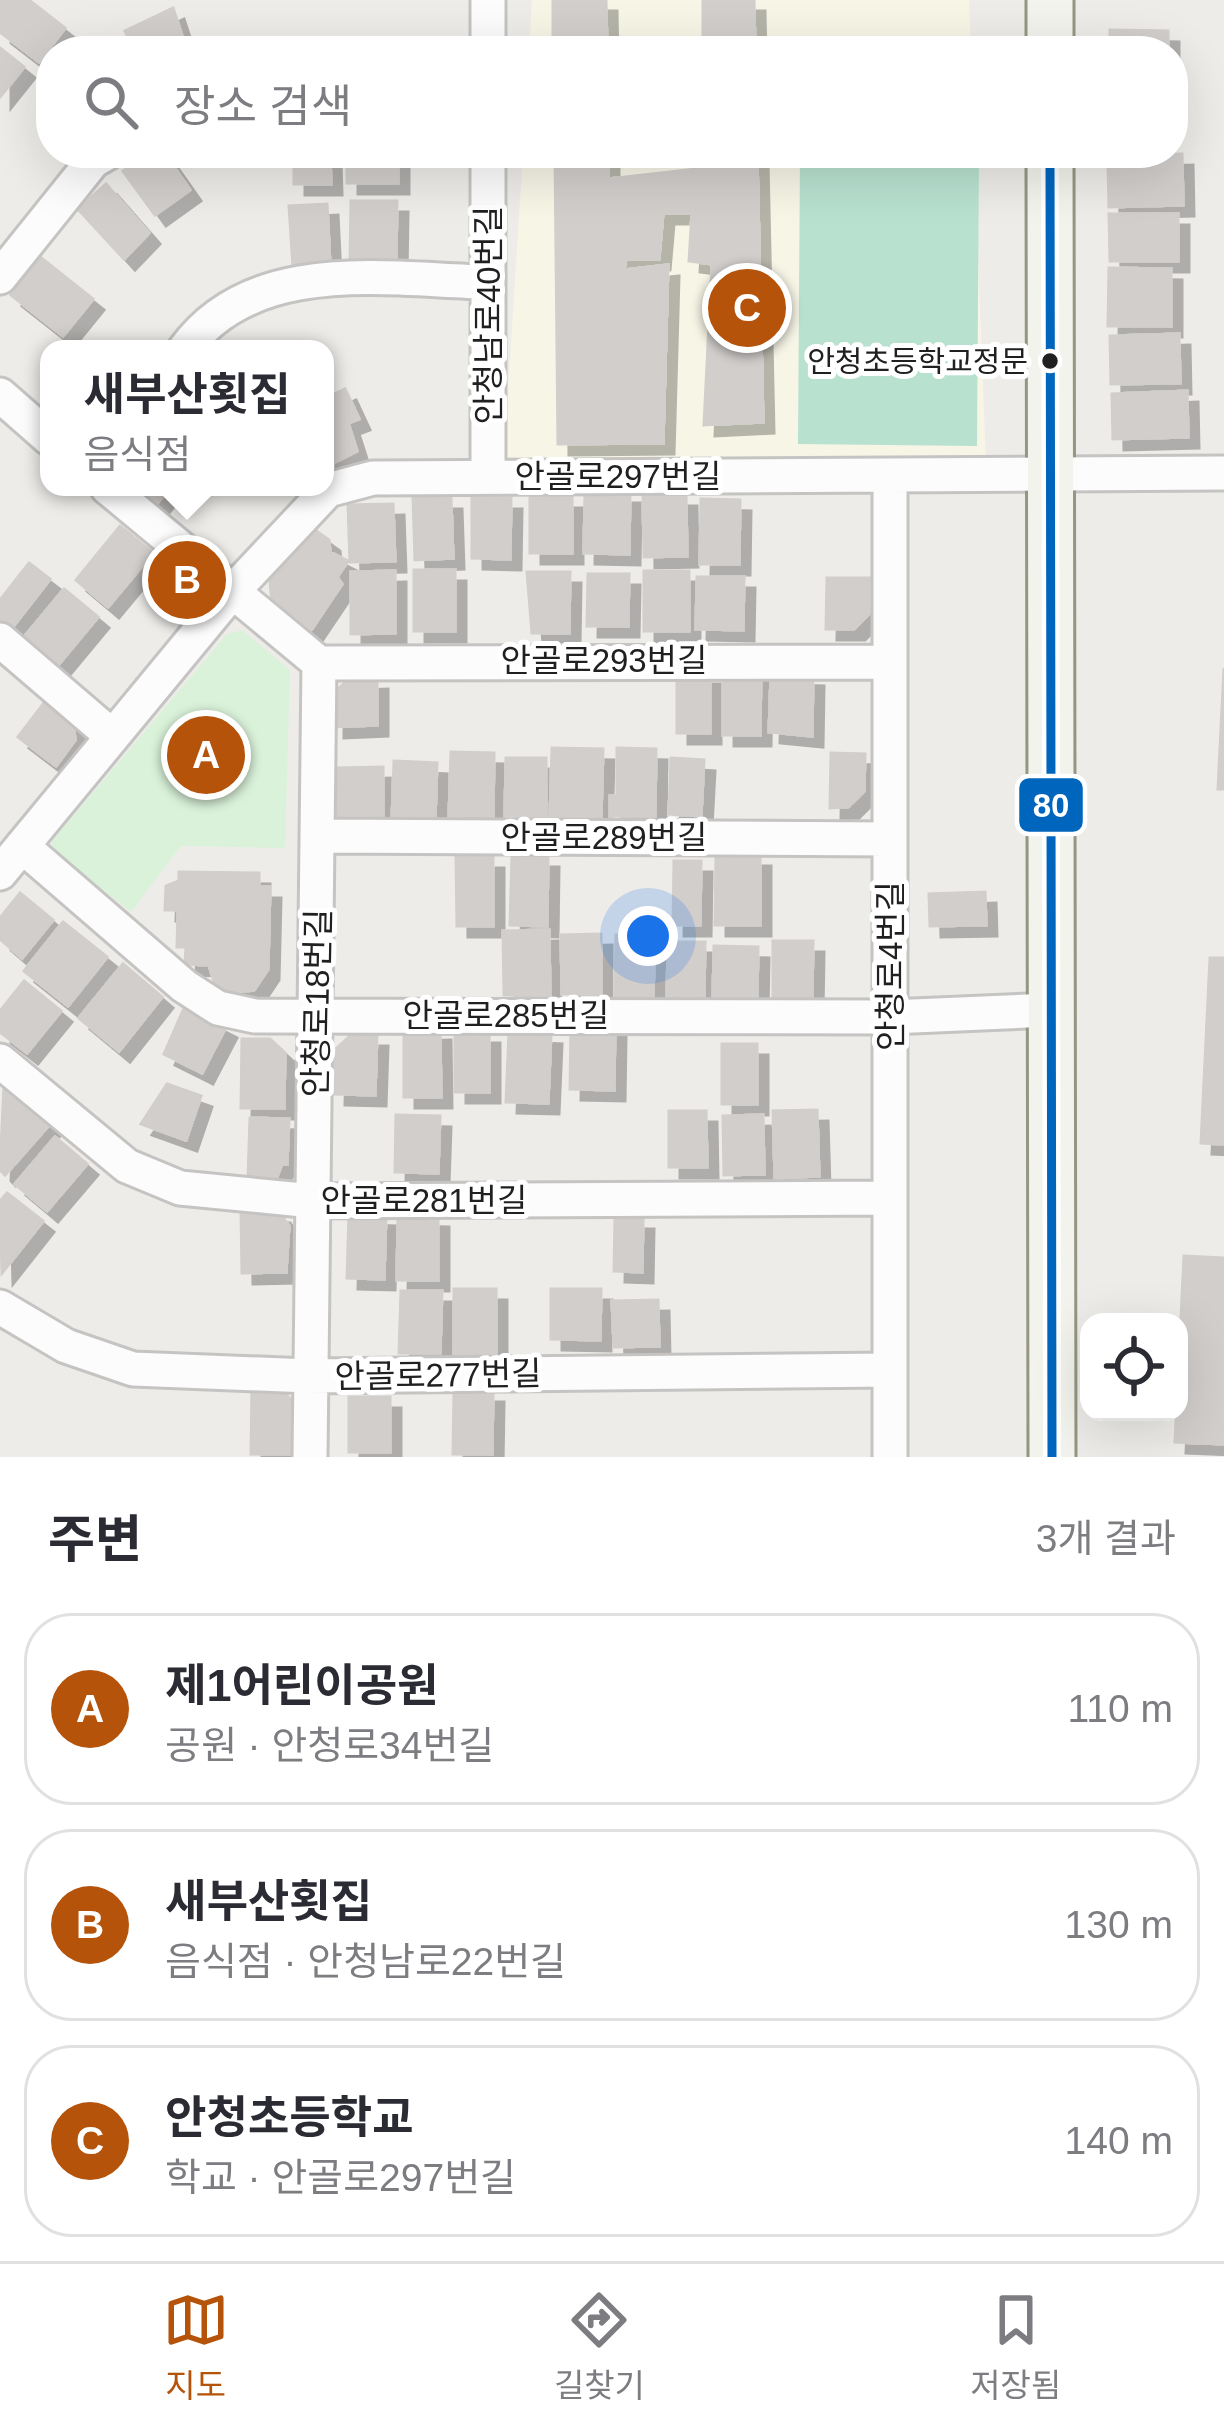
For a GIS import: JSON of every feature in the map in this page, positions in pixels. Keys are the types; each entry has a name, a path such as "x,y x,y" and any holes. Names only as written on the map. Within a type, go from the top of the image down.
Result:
{"main road":[{"path":"1050,0 1050,36"},
{"path":"1051,168 1052,1457"}],"street":[{"path":"488,0 488,36"},
{"path":"0,278 87,168"},
{"name":"안청남로40번길","path":"488,168 488,477"},
{"path":"192,340 245,299 311,278 488,282"},
{"path":"0,395 40,429"},
{"name":"안골로297번길","path":"334,488 373,478 1224,473"},
{"name":"안청로4번길","path":"890,475 890,1457"},
{"path":"117,496 319,662"},
{"name":"안골로297번길","path":"0,873 231,592 322,496"},
{"path":"0,640 112,736"},
{"name":"안골로293번길","path":"319,662 890,662"},
{"name":"안청로18번길","path":"310,1457 319,662"},
{"name":"안골로289번길","path":"319,836 890,839"},
{"name":"안골로285번길","path":"22,847 184,986 218,1008 255,1016 890,1017 1050,1010"},
{"name":"안골로281번길","path":"0,1061 127,1166 180,1188 313,1201 890,1198"},
{"name":"안골로277번길","path":"0,1307 66,1346 133,1369 309,1376 890,1370"}],"shaded area":[{"path":"532,0 969,0 970,36 530,36"},
{"path":"522,168 975,168 986,463 503,469"}],"green space":[{"path":"800,168 979,168 977,446 798,444"},
{"path":"242,630 290,670 285,848 181,846 131,912 53,851 52,841 227,634"}],"building":[{"path":"0,0 29,0 65,28 59,36 36,36 36,60 0,32"},
{"path":"553,0 606,0 607,36 553,36"},
{"path":"703,0 754,0 755,36 703,36"},
{"path":"173,8 182,36 127,36 125,31"},
{"path":"1110,30 1168,31 1168,36 1110,36"},
{"path":"0,48 24,67 0,97"},
{"path":"175,168 190,190 155,215 123,171"},
{"path":"294,168 330,168 331,184 294,184"},
{"path":"347,168 398,168 398,183 347,183"},
{"path":"555,168 608,168 608,179 705,168 757,168 763,422 704,425 712,264 689,261 692,213 663,213 659,259 626,259 624,270 668,265 663,443 558,444"},
{"path":"1108,168 1182,168 1183,205 1109,207"},
{"path":"106,184 149,233 124,259 78,209"},
{"path":"351,201 397,201 396,263 350,263"},
{"path":"327,204 330,265 293,267 289,206"},
{"path":"1109,214 1178,214 1178,261 1110,261"},
{"path":"40,257 93,299 63,336 11,295"},
{"path":"1109,268 1171,269 1171,326 1108,326"},
{"path":"1179,334 1180,383 1111,384 1110,336"},
{"path":"345,389 359,419 348,423 357,451 334,462 335,403 334,394"},
{"path":"1187,391 1188,437 1113,439 1112,394"},
{"path":"585,492 630,492 629,554 584,553"},
{"path":"643,495 686,495 687,556 644,557"},
{"path":"530,497 572,497 572,553 530,553"},
{"path":"413,498 451,498 453,558 415,560"},
{"path":"472,498 511,498 510,559 472,558"},
{"path":"701,499 740,500 739,564 700,564"},
{"path":"393,504 395,561 350,562 348,505"},
{"path":"120,526 153,553 108,607 76,580"},
{"path":"315,530 329,540 330,552 348,561 337,577 342,584 309,633 272,604 270,581"},
{"path":"29,563 50,579 11,629 0,620 0,600"},
{"path":"414,570 455,570 455,631 414,631"},
{"path":"395,571 395,633 351,634 351,572"},
{"path":"644,571 689,571 689,631 644,631"},
{"path":"527,572 570,572 569,633 532,633"},
{"path":"588,574 629,574 628,626 587,626"},
{"path":"697,577 744,577 743,630 696,629"},
{"path":"827,578 871,578 871,612 854,629 826,629"},
{"path":"64,589 98,617 59,664 25,636"},
{"path":"723,668 761,668 760,735 723,735"},
{"path":"1224,668 1224,789 1218,789"},
{"path":"677,673 710,673 710,733 677,733"},
{"path":"771,674 813,675 812,736 769,732"},
{"path":"377,678 377,725 333,727 333,694 349,679"},
{"path":"47,699 73,718 75,740 56,766 18,737"},
{"path":"552,748 603,749 601,819 550,818"},
{"path":"617,748 656,749 655,816 610,816 610,796 617,796"},
{"path":"451,752 494,753 493,818 449,817"},
{"path":"831,753 865,754 864,791 848,807 830,808"},
{"path":"506,758 546,758 546,816 505,816"},
{"path":"671,758 704,760 701,816 669,814"},
{"path":"394,761 437,763 435,821 392,820"},
{"path":"383,767 383,820 337,820 338,768"},
{"path":"716,855 760,855 760,925 715,925"},
{"path":"512,856 548,856 547,926 510,925"},
{"path":"456,857 493,857 493,926 457,926"},
{"path":"674,861 701,861 700,925 673,925"},
{"path":"179,872 259,873 259,887 270,887 268,969 254,990 230,993 214,981 209,965 185,964 186,947 177,947 178,910 165,910 166,886 179,881"},
{"path":"985,892 986,925 930,926 929,894"},
{"path":"20,893 53,920 22,958 0,939 0,918"},
{"path":"63,922 107,957 68,1006 24,971"},
{"path":"549,930 550,995 504,995 503,931"},
{"path":"601,934 601,994 562,994 561,935"},
{"path":"616,935 655,935 653,998 615,998"},
{"path":"773,941 813,941 812,1000 773,999"},
{"path":"668,942 705,942 704,998 667,998"},
{"path":"714,946 758,947 757,999 713,999"},
{"path":"1210,958 1224,958 1224,1144 1201,1143"},
{"path":"123,964 162,997 119,1051 79,1018"},
{"path":"24,981 61,1011 27,1053 0,1032 0,1011"},
{"path":"185,1006 226,1027 202,1073 164,1054"},
{"path":"571,1026 615,1026 614,1090 570,1089"},
{"path":"440,1029 441,1097 404,1097 404,1030"},
{"path":"509,1031 551,1033 548,1103 506,1102"},
{"path":"455,1032 489,1032 489,1092 455,1092"},
{"path":"351,1035 377,1035 375,1095 334,1094 335,1050"},
{"path":"242,1039 270,1039 285,1053 284,1108 241,1108"},
{"path":"722,1044 757,1044 757,1104 722,1104"},
{"path":"167,1084 201,1096 186,1140 141,1124"},
{"path":"4,1085 50,1124 5,1175 0,1170"},
{"path":"817,1110 819,1176 775,1178 773,1111"},
{"path":"669,1111 706,1111 707,1167 669,1167"},
{"path":"396,1115 440,1116 438,1173 395,1172"},
{"path":"763,1115 764,1174 724,1175 723,1116"},
{"path":"250,1118 289,1119 287,1164 282,1164 276,1179 248,1178"},
{"path":"55,1137 87,1164 47,1211 15,1184"},
{"path":"7,1193 43,1221 2,1273 0,1201"},
{"path":"241,1212 279,1212 289,1226 286,1272 242,1273"},
{"path":"349,1214 386,1215 384,1279 347,1278"},
{"path":"398,1215 438,1216 438,1280 397,1280"},
{"path":"615,1218 643,1218 642,1272 614,1271"},
{"path":"1184,1256 1224,1258 1224,1444 1175,1442 1176,1421 1188,1421 1188,1313 1181,1313"},
{"path":"454,1289 496,1289 496,1356 454,1356"},
{"path":"551,1289 601,1289 600,1340 551,1339"},
{"path":"401,1291 442,1291 440,1353 399,1353"},
{"path":"658,1300 659,1346 614,1347 612,1301"},
{"path":"252,1384 276,1385 294,1403 294,1454 251,1454"},
{"path":"454,1391 493,1391 492,1454 453,1454"},
{"path":"349,1397 390,1397 390,1452 349,1452"}],"transit line":[{"name":"80","path":"1050,168 1052,1457"}],"place":[{"name":"안청초등학교","path":"747,308"},
{"name":"안청초등학교정문","path":"1050,361"},
{"name":"새부산횟집","path":"187,580"},
{"name":"제1어린이공원","path":"206,755"}]}
